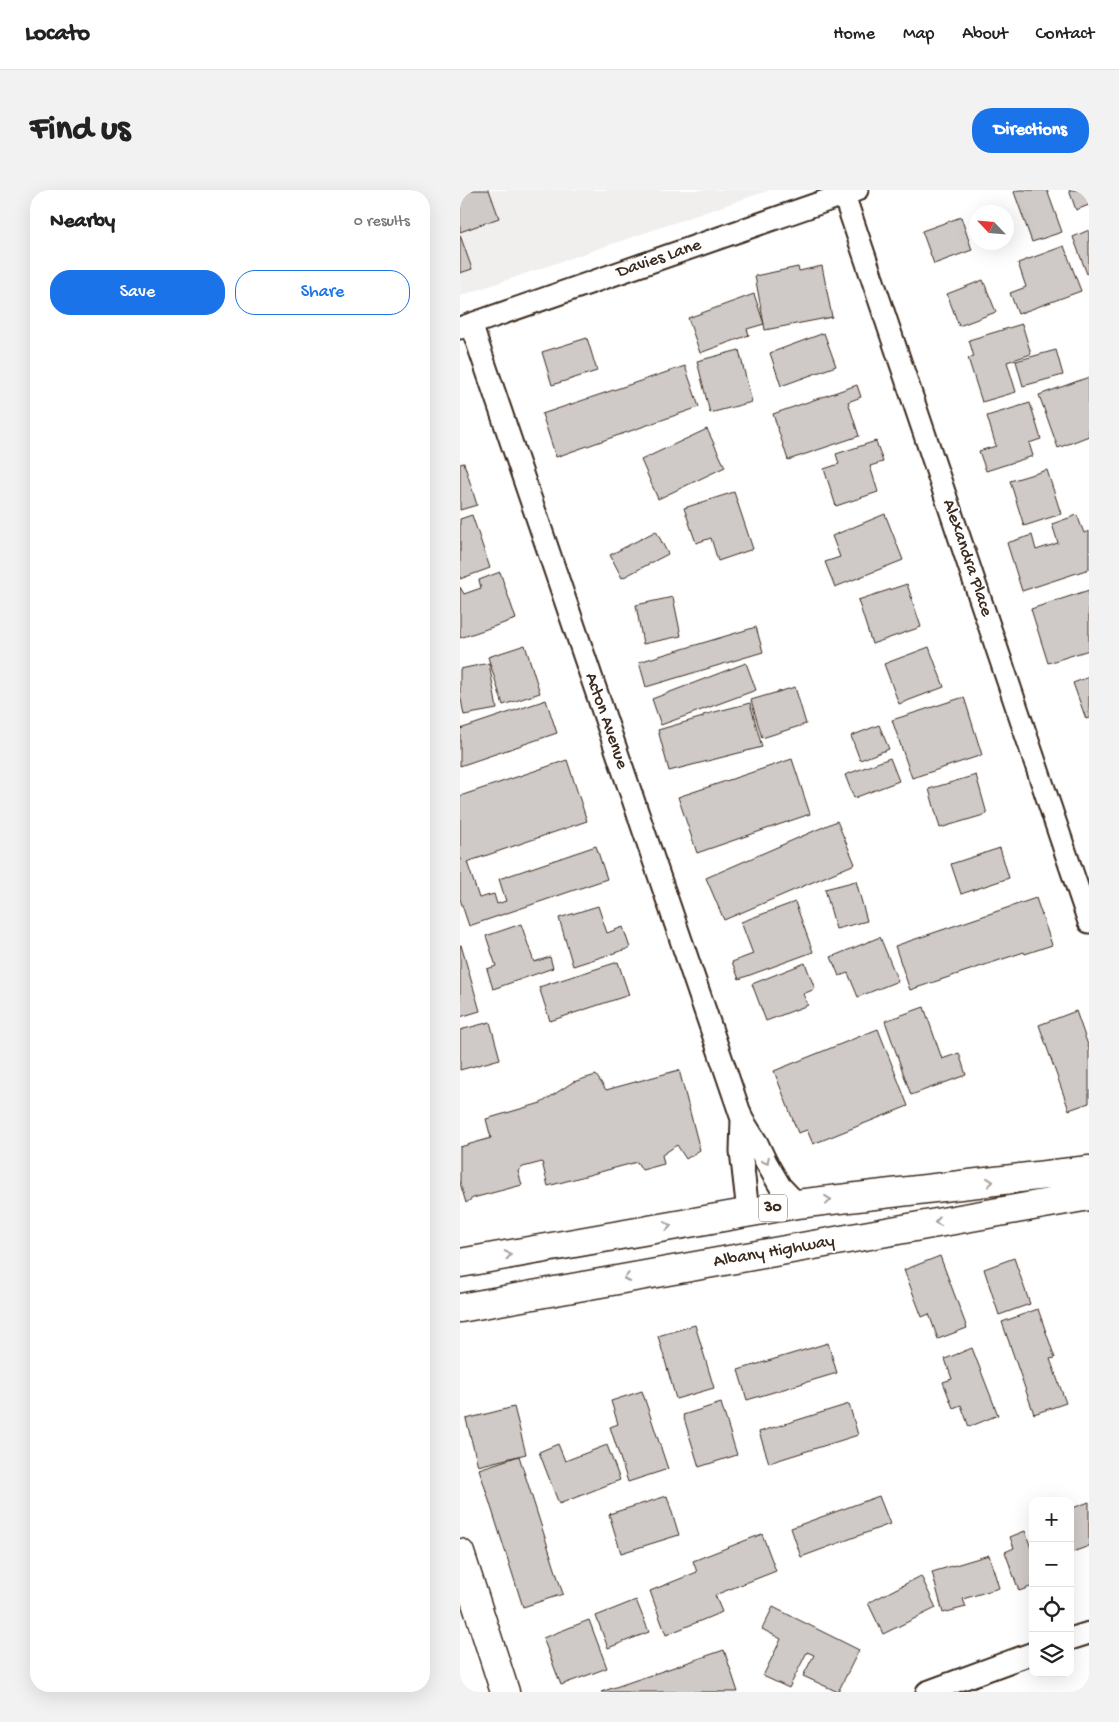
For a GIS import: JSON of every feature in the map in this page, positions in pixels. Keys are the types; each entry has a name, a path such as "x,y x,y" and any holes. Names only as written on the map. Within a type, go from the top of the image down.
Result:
{"main road":[{"name":"30","path":"460,1264 797,1204 1089,1170"},
{"name":"Albany Highway","path":"460,1308 1089,1196"},
{"path":"460,1553 505,1692"}],"street":[{"name":"Davies Lane","path":"466,326 851,192"},
{"name":"Alexandra Place","path":"851,192 1089,922"},
{"name":"Acton Avenue","path":"466,326 742,1119 780,1186 797,1204"},
{"name":"Acton Avenue","path":"742,1119 741,1151 748,1212"},
{"path":"1074,1639 1089,1633"},
{"path":"927,1692 1029,1654"}],"shaded area":[{"path":"460,190 770,190 460,296"}],"building":[{"path":"460,190 489,190 499,218 460,232"},
{"path":"1019,190 1047,190 1062,232 1032,242 1014,192"},
{"path":"1069,190 1089,190 1089,205 1076,210"},
{"path":"961,217 969,241 969,250 972,250 934,264 922,231"},
{"path":"1089,230 1089,274 1087,274 1073,237"},
{"path":"460,235 472,269 460,273"},
{"path":"1064,246 1081,291 1018,314 1010,293 1026,287 1018,263"},
{"path":"822,266 832,317 765,330 755,276 798,267 799,271"},
{"path":"983,280 996,312 959,326 947,294"},
{"path":"754,294 764,324 747,329 749,335 700,353 688,318"},
{"path":"1022,324 1031,354 1007,362 1016,392 982,402 968,358 974,357 969,340"},
{"path":"824,333 836,366 781,386 770,353"},
{"path":"587,338 597,371 552,385 542,352"},
{"path":"739,350 752,402 710,413 697,361"},
{"path":"1056,350 1063,375 1023,386 1016,361"},
{"path":"685,366 699,407 556,457 542,414"},
{"path":"1089,377 1089,436 1058,448 1039,395"},
{"path":"857,385 861,397 848,402 859,436 788,460 773,414"},
{"path":"1030,403 1041,439 1029,443 1033,456 986,471 979,451 996,446 987,416"},
{"path":"707,429 725,467 658,499 641,460"},
{"path":"876,441 883,462 870,466 878,492 836,506 824,469 839,464 836,454"},
{"path":"464,463 477,505 460,510 460,464"},
{"path":"1047,470 1061,514 1024,526 1010,481"},
{"path":"734,492 753,549 718,561 711,538 696,543 684,508"},
{"path":"885,514 903,560 835,587 825,562 840,557 832,536"},
{"path":"472,515 490,568 460,579 460,519"},
{"path":"1077,515 1084,533 1089,531 1089,569 1022,591 1007,543 1032,535 1036,550 1058,543 1052,524"},
{"path":"656,531 668,554 622,578 610,555"},
{"path":"500,572 516,619 460,638 460,587 464,594 481,588 479,580"},
{"path":"907,584 921,627 872,644 858,600"},
{"path":"1089,590 1089,650 1048,663 1031,609"},
{"path":"673,597 681,636 643,644 636,605"},
{"path":"756,627 763,652 646,687 639,662"},
{"path":"525,645 540,693 503,705 488,657"},
{"path":"929,647 944,687 899,704 884,664"},
{"path":"489,663 497,709 464,715 460,694 460,669"},
{"path":"746,663 756,690 661,725 652,699"},
{"path":"1089,677 1089,718 1086,719 1073,683"},
{"path":"795,687 806,724 762,738 751,700"},
{"path":"964,697 982,755 912,778 892,720"},
{"path":"546,700 557,733 460,766 460,729"},
{"path":"750,703 762,747 669,771 658,730 703,717 703,715"},
{"path":"879,725 889,749 860,760 851,736"},
{"path":"890,758 899,781 854,798 845,775"},
{"path":"792,759 810,814 697,853 678,797"},
{"path":"567,760 587,821 467,862 479,898 494,894 497,904 506,901 499,879 596,846 607,879 469,926 460,899 460,796"},
{"path":"976,775 987,814 940,828 929,789"},
{"path":"837,821 855,864 724,920 706,878"},
{"path":"1000,848 1009,878 961,894 951,864"},
{"path":"856,881 867,921 836,929 825,889"},
{"path":"1036,898 1052,945 1025,954 1024,952 910,990 895,946"},
{"path":"795,902 813,952 739,979 732,962 753,954 741,922"},
{"path":"598,906 607,933 623,927 630,948 573,966 559,918"},
{"path":"521,924 534,962 550,957 553,968 493,989 487,969 496,966 486,936"},
{"path":"880,937 898,981 858,997 848,973 839,976 831,957"},
{"path":"460,945 480,1011 460,1017"},
{"path":"618,962 629,995 550,1021 539,987"},
{"path":"805,963 815,989 803,994 808,1005 766,1021 752,984"},
{"path":"924,1007 942,1059 959,1053 966,1075 911,1095 885,1021"},
{"path":"1076,1011 1089,1048 1089,1103 1069,1110 1039,1025"},
{"path":"490,1022 500,1059 460,1070 460,1030"},
{"path":"878,1029 908,1106 813,1144 807,1130 798,1133 774,1071"},
{"path":"679,1070 700,1150 686,1159 677,1145 662,1155 664,1164 642,1170 637,1162 548,1186 542,1162 523,1167 518,1171 522,1185 473,1198 466,1203 460,1183 460,1147 491,1138 486,1119 541,1103 573,1082 596,1075 606,1090"},
{"path":"940,1256 967,1328 938,1339 929,1314 922,1317 904,1270"},
{"path":"1014,1258 1030,1304 999,1315 984,1269"},
{"path":"1038,1309 1055,1358 1050,1359 1066,1403 1034,1414 1002,1322"},
{"path":"695,1325 714,1388 676,1399 658,1336"},
{"path":"828,1343 837,1373 747,1400 738,1370"},
{"path":"972,1348 998,1415 969,1427 961,1405 953,1408 943,1382 952,1379 945,1359"},
{"path":"642,1391 668,1469 628,1482 610,1427 618,1424 611,1401"},
{"path":"721,1403 737,1455 699,1467 683,1415"},
{"path":"849,1404 858,1435 769,1463 759,1432"},
{"path":"514,1407 526,1454 478,1466 466,1419"},
{"path":"558,1444 565,1461 607,1445 620,1480 559,1504 539,1452"},
{"path":"519,1456 563,1594 523,1607 479,1469"},
{"path":"667,1496 679,1535 621,1553 609,1514"},
{"path":"879,1496 890,1524 801,1557 791,1528"},
{"path":"1089,1502 1089,1546 1074,1552 1074,1542 1074,1508"},
{"path":"1025,1531 1029,1542 1029,1587 1019,1591 1005,1552 1014,1548 1010,1537"},
{"path":"762,1534 776,1571 715,1595 722,1612 666,1635 650,1591 697,1572 693,1561"},
{"path":"989,1555 999,1588 963,1599 966,1607 943,1613 932,1572"},
{"path":"921,1576 936,1608 883,1634 868,1603"},
{"path":"636,1600 649,1632 608,1648 596,1616"},
{"path":"773,1607 859,1650 838,1692 803,1676 814,1655 807,1652 789,1688 763,1676 781,1639 762,1629"},
{"path":"589,1620 607,1668 561,1685 543,1638"},
{"path":"724,1650 738,1692 601,1692"}]}
